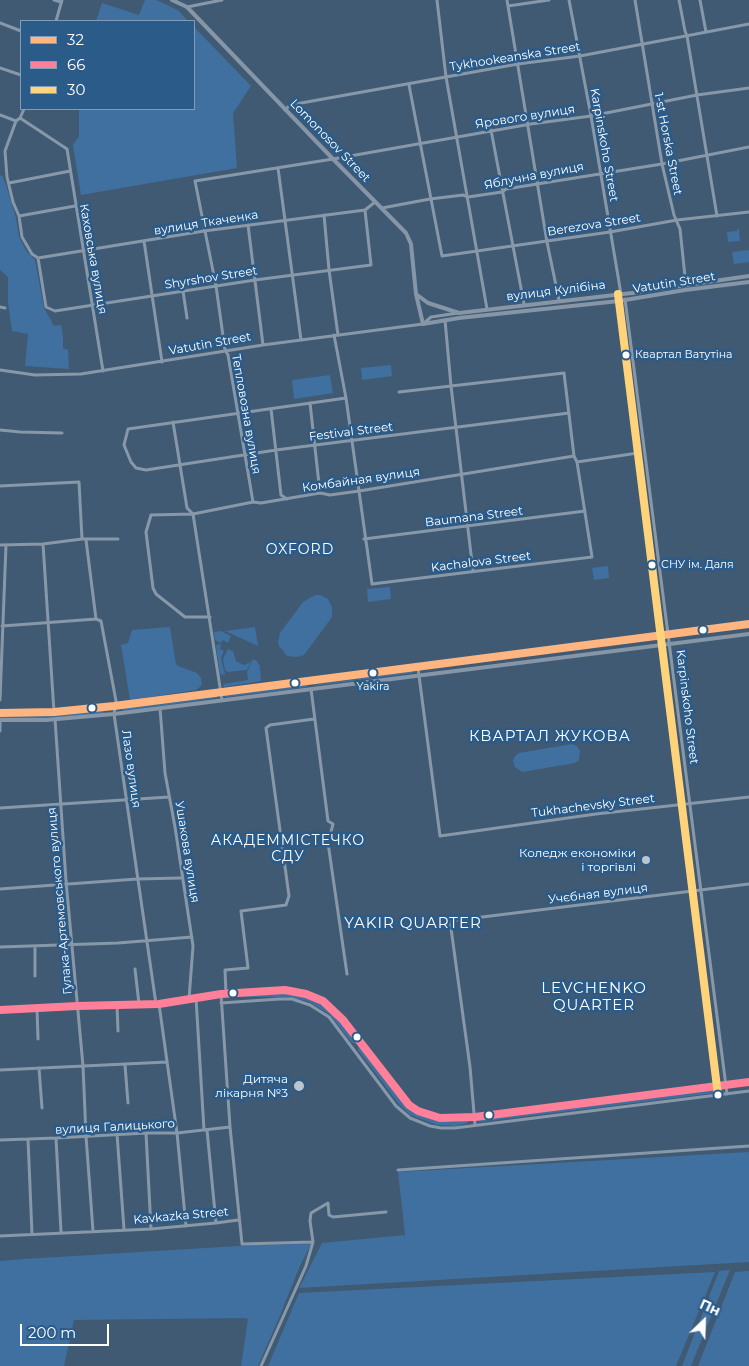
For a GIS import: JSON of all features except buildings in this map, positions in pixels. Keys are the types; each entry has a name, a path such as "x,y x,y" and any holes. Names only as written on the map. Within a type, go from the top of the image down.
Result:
{"main road":[{"name":"Lomonosov Street","path":"172,0 187,7 409,238 416,294 423,324"},
{"name":"Vatutin Street","path":"686,284 749,276"},
{"name":"Vatutin Street","path":"423,324 619,301 749,282"},
{"name":"вулиця Кулібіна","path":"487,309 621,294 686,284"},
{"path":"416,294 428,303 458,313"},
{"name":"Vatutin Street","path":"458,313 487,309"},
{"path":"0,713 54,712 114,706 749,624"},
{"path":"0,720 55,719 114,714 418,674 749,634"},
{"path":"310,680 311,688"}],"street":[{"path":"54,0 62,1 56,20"},
{"path":"187,7 222,0"},
{"path":"437,0 446,77 487,309"},
{"path":"507,0 547,242 559,300"},
{"path":"508,6 549,0"},
{"name":"Karpinskoho Street","path":"569,0 621,294 619,301 718,1095"},
{"name":"1-st Horska Street","path":"634,0 662,164 674,215 680,229 685,290"},
{"path":"679,0 687,36 717,216"},
{"path":"700,0 706,32"},
{"path":"0,23 20,31"},
{"name":"Tykhookeanska Street","path":"285,110 290,105 518,64 580,56 749,24"},
{"path":"0,68 20,75"},
{"path":"409,85 430,199"},
{"name":"Ярового вулиця","path":"195,181 749,88"},
{"path":"24,110 20,118 16,121 5,151 9,183 13,202 19,216 22,237 32,254 38,258"},
{"path":"0,115 16,121"},
{"name":"Каховська вулиця","path":"20,118 67,149 102,371"},
{"path":"491,130 524,304"},
{"name":"Яблучна вулиця","path":"382,208 430,199 463,195 468,197 502,192 506,189 662,164 749,147"},
{"path":"278,168 301,340"},
{"path":"9,183 70,171"},
{"name":"Тепловозна вулиця","path":"195,181 216,286 225,350 228,355 253,502"},
{"name":"Berezova Street","path":"430,199 442,256 547,242 677,220 749,212"},
{"path":"365,210 375,202"},
{"path":"19,216 75,206"},
{"name":"вулиця Ткаченка","path":"38,258 204,231 365,210"},
{"name":"Shyrshov Street","path":"38,258 46,307 54,311 255,280 371,265 365,210"},
{"path":"324,215 336,335 359,491 364,539"},
{"path":"248,225 263,345"},
{"path":"144,242 162,362"},
{"path":"184,291 187,318"},
{"name":"Karpinskoho Street","path":"621,294 626,300 728,1094"},
{"path":"0,307 5,308"},
{"name":"Vatutin Street","path":"0,370 35,376 102,371 225,350 423,324 431,317 458,313"},
{"path":"446,320 451,386 473,571"},
{"path":"399,392 564,373 574,456 577,462 585,511"},
{"path":"222,700 193,514 187,508 173,422 346,398"},
{"path":"310,404 320,493"},
{"path":"271,409 281,495 287,499"},
{"name":"Festival Street","path":"173,422 128,429 124,445 131,462 136,468 146,470 276,450 569,413"},
{"path":"0,430 62,433"},
{"path":"577,462 638,453"},
{"name":"Комбайная вулиця","path":"210,617 185,617 156,594 153,588 146,532 151,515 193,514 253,502 261,503 320,493 330,494 359,491 574,456"},
{"name":"Лазо вулиця","path":"0,486 78,482 84,540 96,619 101,621 116,701 114,714 137,879 177,1133 186,1226"},
{"name":"Baumana Street","path":"364,539 585,511"},
{"name":"Kachalova Street","path":"364,539 372,584 592,557 585,511"},
{"path":"0,545 118,539"},
{"path":"44,544 54,712"},
{"path":"0,700 1,626 6,545"},
{"path":"1,626 96,619"},
{"path":"418,668 418,674"},
{"name":"Tukhachevsky Street","path":"418,674 440,836 749,797"},
{"path":"311,688 328,821 334,824 328,843 328,851 347,974"},
{"name":"Ушакова вулиця","path":"160,708 165,773 192,937 189,999"},
{"path":"226,994 225,970 248,968 241,911 286,905 289,896 266,728 270,725 314,718"},
{"name":"Гулака-Артемовського вулиця","path":"55,719 66,884 83,1066 93,1231"},
{"path":"0,720 0,731"},
{"path":"0,808 169,797"},
{"path":"0,889 137,879 182,878"},
{"name":"Учєбная вулиця","path":"475,1117 450,921 749,884"},
{"path":"0,947 72,945 192,937"},
{"path":"35,946 35,976"},
{"path":"135,970 139,1004"},
{"path":"0,1010 117,1004 158,1004 221,994 285,990 306,994 322,1001 343,1020 409,1105 418,1111 440,1118 475,1117 749,1082"},
{"path":"221,994 238,1220"},
{"path":"196,998 206,1130 216,1223"},
{"path":"221,1003 292,999 310,1005 328,1017 396,1106 407,1116 421,1123 441,1128 749,1091"},
{"path":"117,1004 118,1030"},
{"path":"37,1008 38,1039"},
{"path":"0,1070 167,1062"},
{"path":"125,1065 128,1103"},
{"path":"39,1068 42,1108"},
{"path":"475,1117 476,1125"},
{"name":"вулиця Галицького","path":"0,1140 177,1133 230,1127"},
{"path":"146,1133 151,1229"},
{"path":"117,1134 124,1229"},
{"path":"56,1138 61,1232"},
{"path":"28,1139 32,1234"},
{"path":"398,1170 749,1146"},
{"path":"261,1366 306,1266 313,1242 310,1221 311,1212 328,1203 329,1215 333,1217 386,1212"},
{"name":"Kavkazka Street","path":"0,1236 151,1229 238,1220 242,1244 313,1242"}],"shaded area":[{"path":"145,0 156,0 179,11 187,20 96,20 102,3 139,15"},
{"path":"195,28 251,86 233,113 237,168 81,195 73,145 79,136 79,110 195,110"},
{"path":"0,175 3,177 6,185 16,218 19,237 27,252 35,260 44,308 54,326 61,325 63,348 68,350 69,369 25,366 28,334 12,331 8,303 8,277 0,270"},
{"path":"739,229 740,241 728,242 727,232 737,231"},
{"path":"749,250 749,262 734,264 732,252"},
{"path":"391,365 392,376 362,380 361,368"},
{"path":"330,375 333,393 294,399 292,380"},
{"path":"608,566 609,578 594,580 592,568"},
{"path":"390,587 391,599 368,602 367,589"},
{"path":"315,595 328,599 332,607 332,617 304,655 297,657 287,656 279,646 280,633 303,602"},
{"path":"170,627 176,664 197,673 201,678 202,685 196,690 130,700 121,645 128,643 132,630"},
{"path":"255,627 258,646 225,631"},
{"path":"221,631 231,636 228,643 223,640 221,643 215,640 214,632"},
{"path":"221,645 220,649 224,651 221,658 225,675 220,674 216,646"},
{"path":"228,649 233,651 236,661 244,665 252,659 247,670 228,672 225,670 223,659"},
{"path":"253,659 257,661 260,667 261,681 224,687 223,684 248,680 247,672"},
{"path":"413,671 413,673 313,685"},
{"path":"308,684 307,687 224,696 225,694"},
{"path":"217,695 217,698 124,711 122,709"},
{"path":"104,711 103,713 62,717 0,718 0,715 38,715"},
{"path":"572,744 580,750 579,760 575,763 522,772 515,767 513,761 519,753"},
{"path":"283,993 305,996 326,1007 337,1017 356,1041 356,1044 352,1043 329,1014 308,1001 285,997 240,997 242,995"},
{"path":"358,1047 364,1051 402,1102 413,1111 434,1120 453,1122 467,1120 468,1123 456,1126 437,1125 410,1115 398,1103 358,1050"},
{"path":"713,1089 716,1091 714,1093 478,1121 480,1118"},
{"path":"749,1152 749,1262 299,1288 322,1243 405,1235 398,1172"},
{"path":"311,1244 258,1366 241,1366 248,1319 244,1318 74,1320 64,1366 0,1366 0,1261 255,1245"},
{"path":"730,1270 691,1366 682,1366 719,1271"},
{"path":"749,1271 749,1366 698,1366 735,1272"},
{"path":"715,1272 676,1366 268,1366 299,1293"}],"transit line":[{"name":"30","path":"618,294 718,1095"},
{"name":"32","path":"0,713 54,712 114,706 749,624"},
{"name":"66","path":"0,1010 159,1004 221,994 285,990 306,994 323,1001 343,1020 409,1105 418,1111 440,1118 475,1117 749,1082"}],"place":[{"name":"Квартал Ватутіна","path":"626,355"},
{"name":"СНУ ім. Даля","path":"652,565"},
{"name":"Yakira","path":"373,673"},
{"name":"Коледж економіки і торгівлі","path":"646,860"},
{"name":"Дитяча лікарня №3","path":"299,1086"}],"district":[{"name":"OXFORD","path":"300,550"},
{"name":"КВАРТАЛ ЖУКОВА","path":"550,737"},
{"name":"АКАДЕММІСТЕЧКО СДУ","path":"288,850"},
{"name":"YAKIR QUARTER","path":"413,924"},
{"name":"LEVCHENKO QUARTER","path":"594,998"}]}
